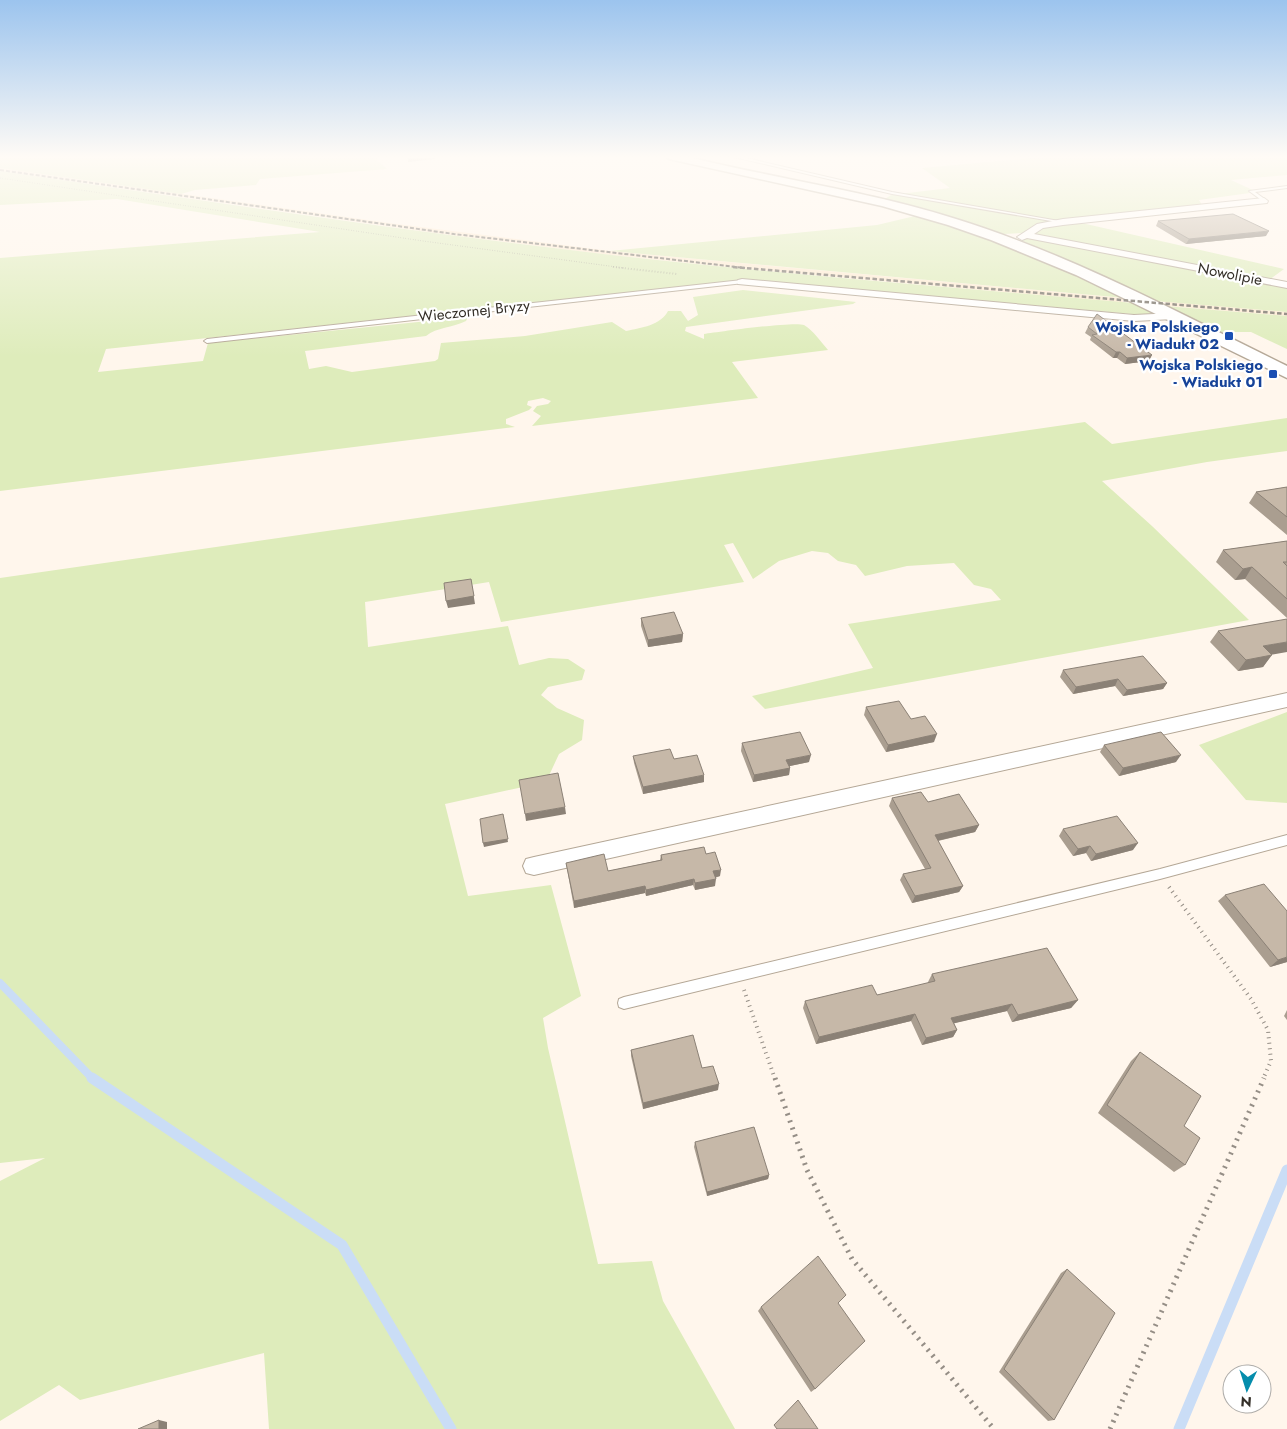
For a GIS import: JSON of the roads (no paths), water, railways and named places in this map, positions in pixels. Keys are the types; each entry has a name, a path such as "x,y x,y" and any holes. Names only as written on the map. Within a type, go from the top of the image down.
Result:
{"main road":[{"path":"959,224 1009,242 1098,280 1286,372"}],"street":[{"path":"1009,242 1026,235 1040,226 1053,224"},
{"name":"Nowolipie","path":"1026,235 1287,285"},
{"path":"742,282 1134,318 1174,316"},
{"path":"534,866 1287,700"}],"lane":[{"name":"Wieczornej Bryzy","path":"207,341 742,282"},
{"path":"624,1003 1160,874 1287,840"}],"waterway":[{"path":"0,983 92,1078"},
{"path":"92,1078 342,1245 451,1429"},
{"path":"1179,1429 1287,1170"}],"railway":[{"path":"381,224 745,268"},
{"path":"733,267 1287,314"}],"place":[{"name":"Wojska Polskiego - Wiadukt 02","path":"1229,336"},
{"name":"Wojska Polskiego - Wiadukt 01","path":"1273,374"}]}
